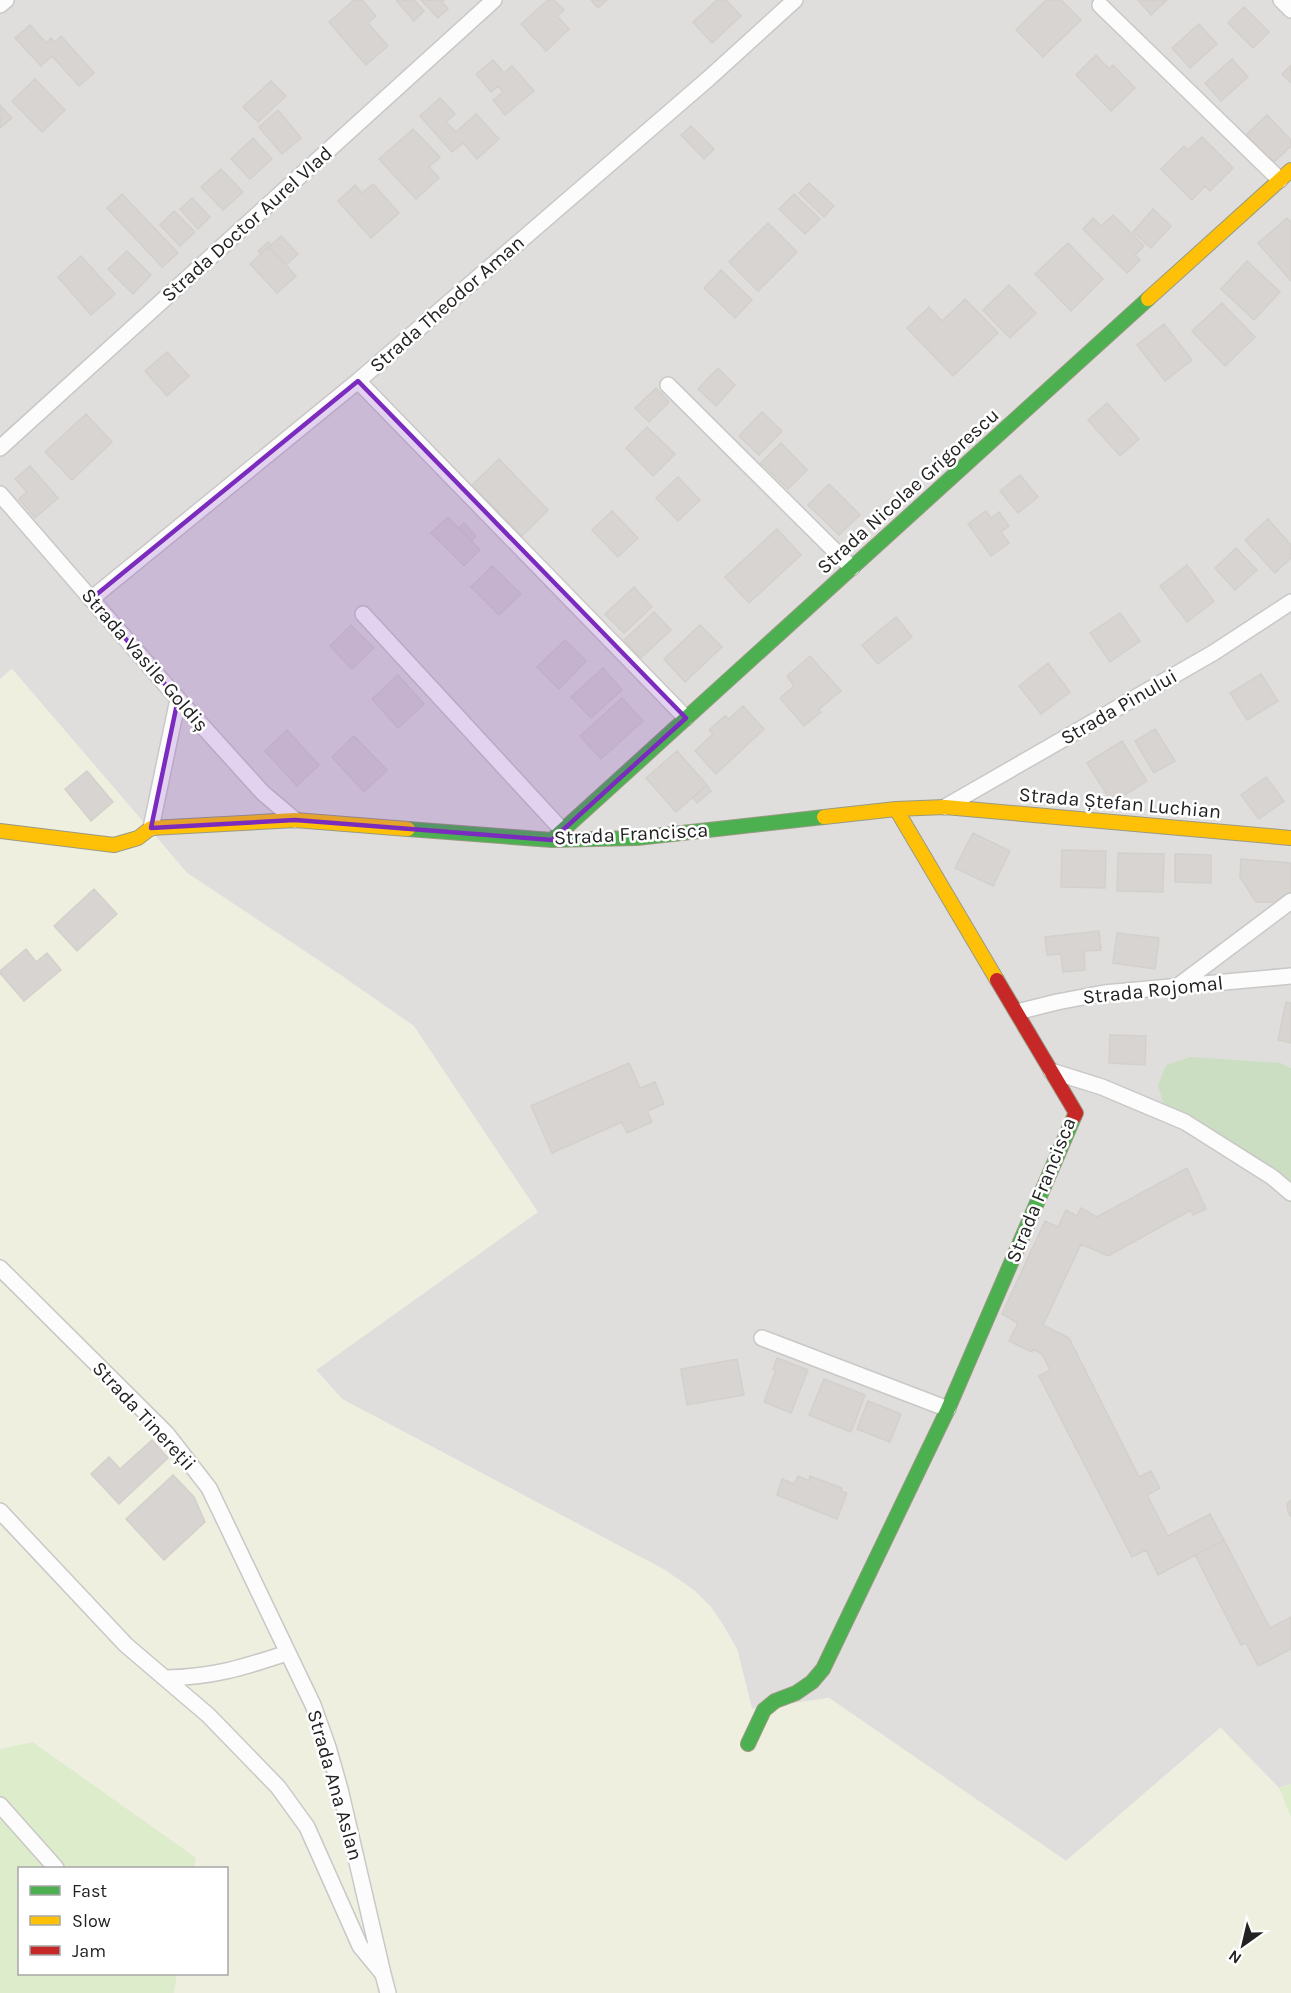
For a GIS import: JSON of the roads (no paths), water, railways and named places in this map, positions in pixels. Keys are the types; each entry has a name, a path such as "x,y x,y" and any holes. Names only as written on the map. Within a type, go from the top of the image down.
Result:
{"street":[{"path":"0,5 6,0"},
{"name":"Strada Doctor Aurel Vlad","path":"0,448 494,0"},
{"name":"Strada Theodor Aman","path":"91,599 358,381 795,0"},
{"path":"1281,0 1291,10"},
{"path":"1100,5 1285,175"},
{"name":"Strada Nicolae Grigorescu","path":"557,835 1285,175"},
{"path":"358,381 686,718"},
{"path":"668,384 852,568"},
{"name":"Strada Vasile Goldiș","path":"0,494 263,793 295,820"},
{"name":"Strada Pinului","path":"945,807 1213,652 1291,602"},
{"path":"363,614 557,835"},
{"path":"0,831 114,845 138,838 151,828 178,699"},
{"name":"Strada Francisca","path":"151,828 295,820 637,838 896,808 945,807"},
{"name":"Strada Ștefan Luchian","path":"945,807 1291,838"},
{"name":"Strada Francisca","path":"896,808 1076,1113 948,1408"},
{"path":"1178,986 1291,901"},
{"name":"Strada Rojomal","path":"1017,1012 1104,993 1291,976"},
{"path":"1051,1071 1102,1087 1185,1122 1272,1177 1291,1193"},
{"name":"Strada Tinereții","path":"0,1268 167,1434 185,1456 208,1488 287,1653"},
{"path":"748,1744 764,1710 775,1701 796,1693 812,1682 823,1670 948,1408 762,1338"},
{"name":"Strada Ana Aslan","path":"0,1511 126,1645 208,1716 278,1787 307,1827 360,1946 383,1974"},
{"path":"165,1678 214,1674 239,1669 287,1653"},
{"name":"Strada Ana Aslan","path":"287,1653 313,1705 328,1747 388,1993"},
{"path":"0,1805 54,1867"}]}
